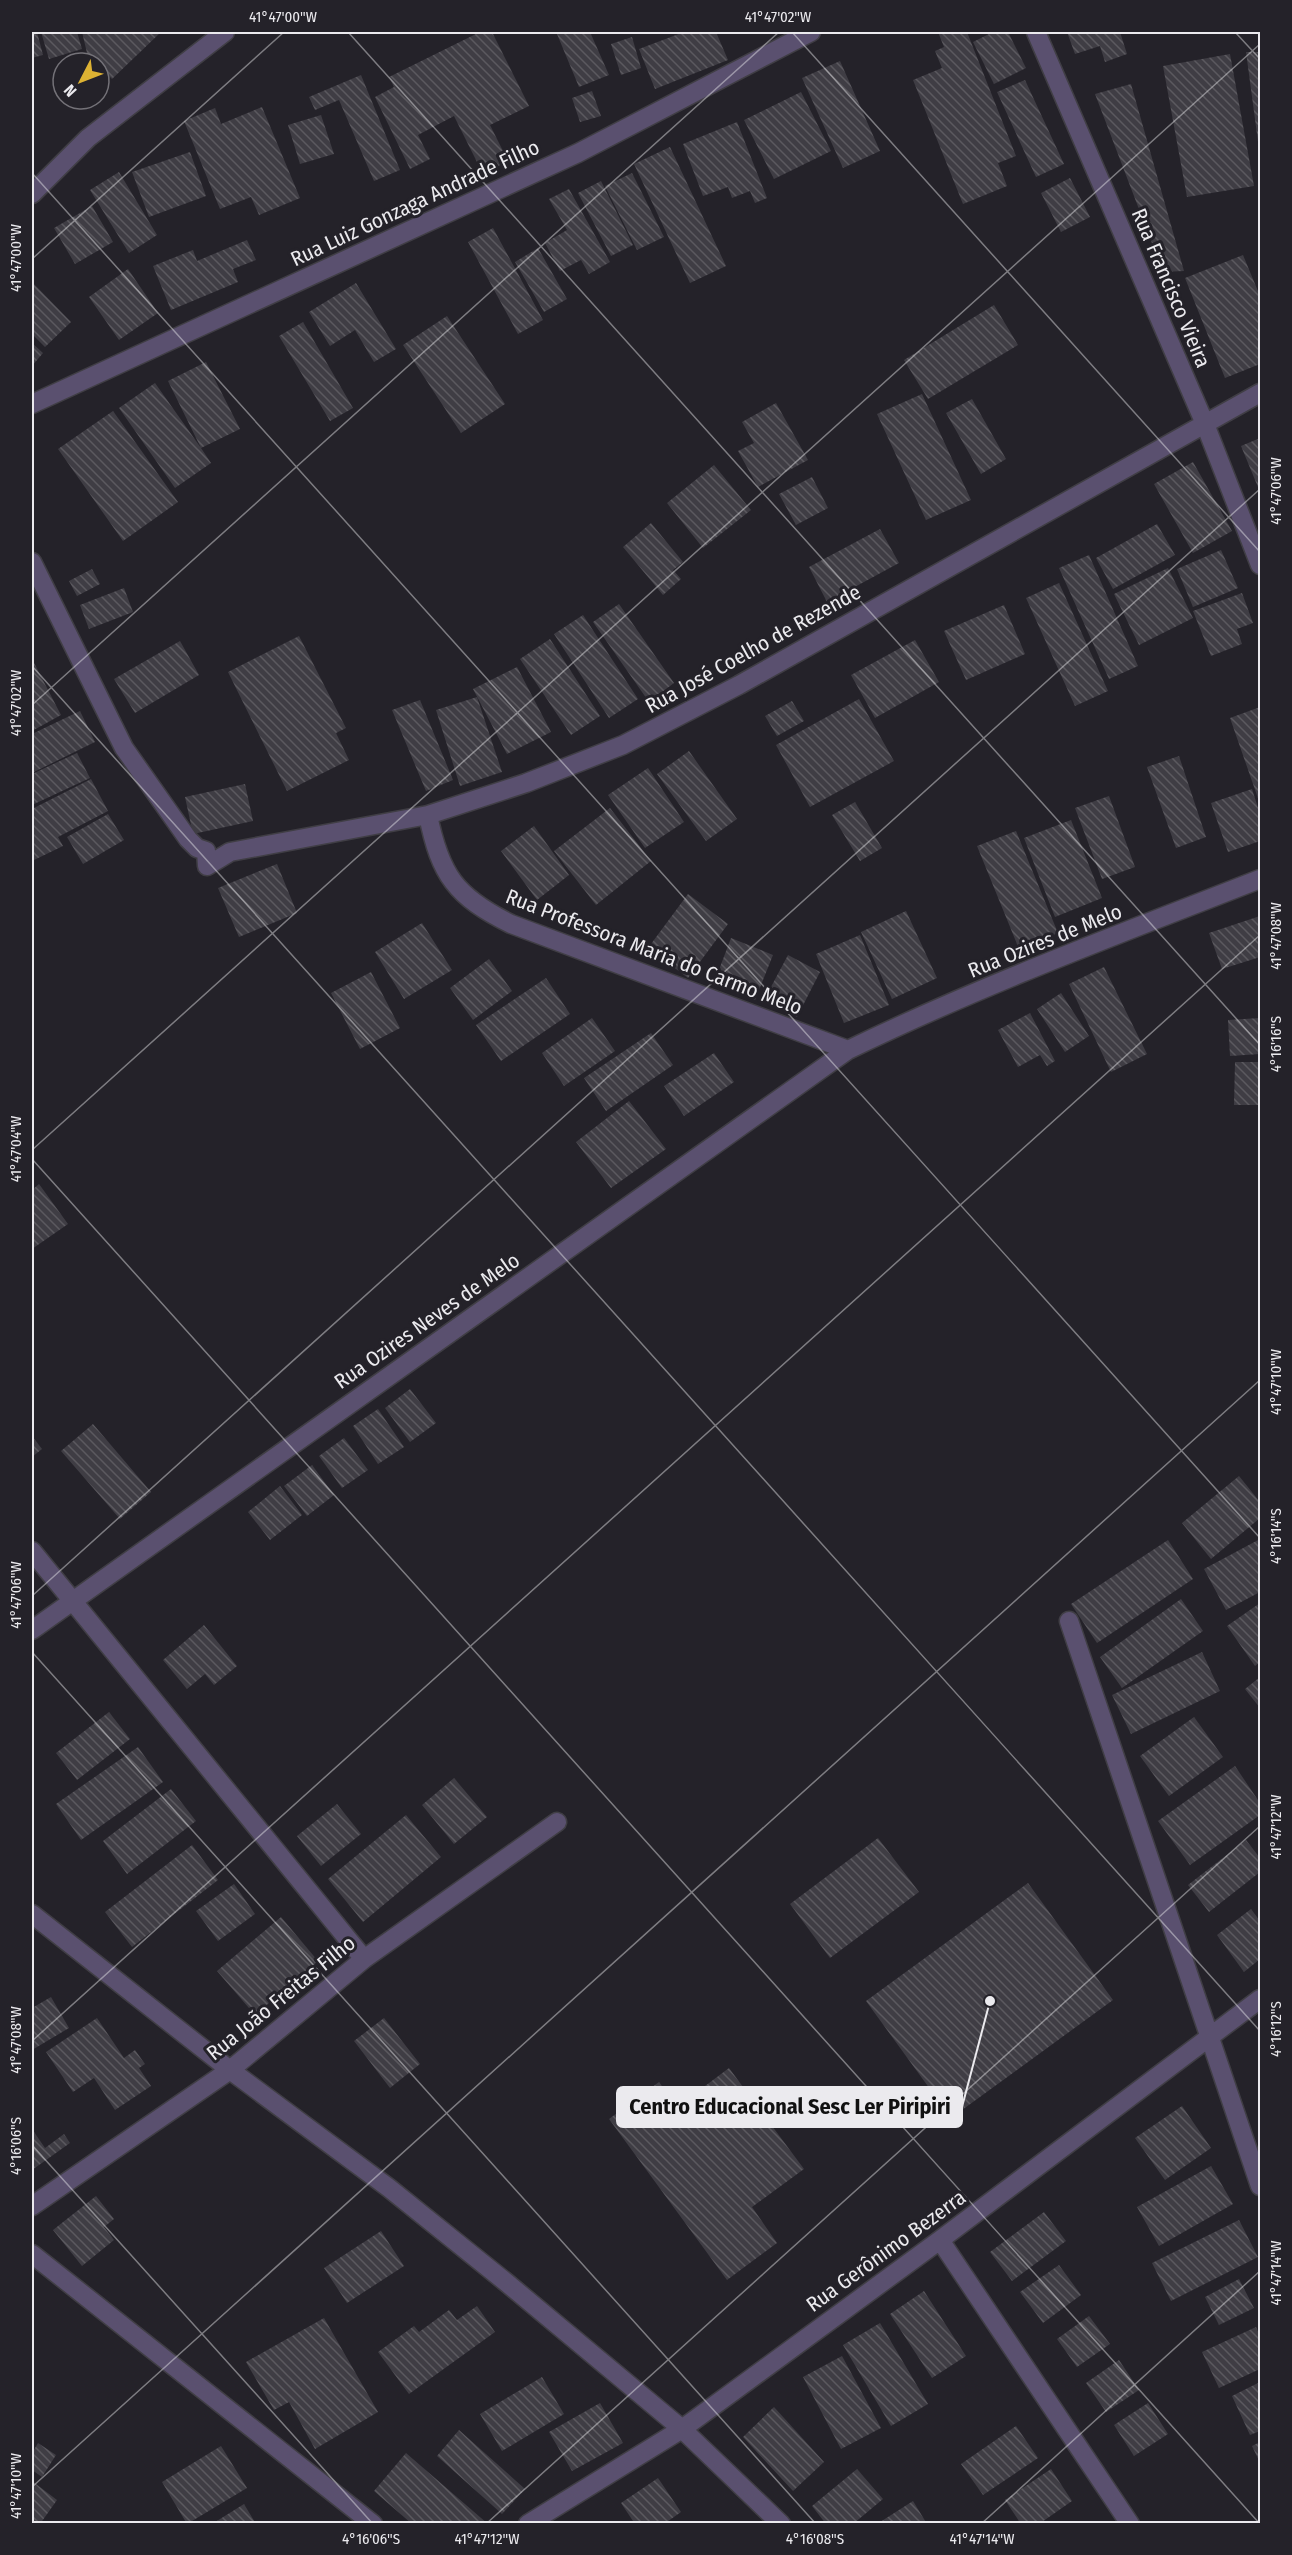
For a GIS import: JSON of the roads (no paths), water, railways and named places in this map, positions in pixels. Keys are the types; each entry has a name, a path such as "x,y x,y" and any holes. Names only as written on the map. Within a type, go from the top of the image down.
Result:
{"street":[{"path":"32,194 88,138 225,32"},
{"name":"Rua Luiz Gonzaga Andrade Filho","path":"32,404 578,153 811,32"},
{"name":"Rua Francisco Vieira","path":"1036,32 1205,424 1260,565"},
{"name":"Rua José Coelho de Rezende","path":"32,562 69,641 130,757 188,839 197,848 206,851 207,866 230,852 428,815 526,783 623,745 739,685 1260,393"},
{"name":"Rua Professora Maria do Carmo Melo","path":"428,815 434,847 443,870 460,891 483,910 511,924 848,1050"},
{"name":"Rua Ozires de Melo","path":"848,1050 906,1022 1061,957 1260,879"},
{"name":"Rua Ozires Neves de Melo","path":"32,1630 848,1050"},
{"path":"32,1551 364,1959"},
{"path":"1069,1621 1260,2186"},
{"name":"Rua João Freitas Filho","path":"32,2206 230,2070 364,1959 557,1822"},
{"path":"32,1914 230,2070 389,2188 682,2429 781,2523"},
{"name":"Rua Gerônimo Bezerra","path":"528,2523 682,2429 940,2240 1260,2000"},
{"path":"940,2240 1130,2523"},
{"path":"32,2254 373,2523"}],"place":[{"name":"Centro Educacional Sesc Ler Piripiri","path":"990,2001"}]}
